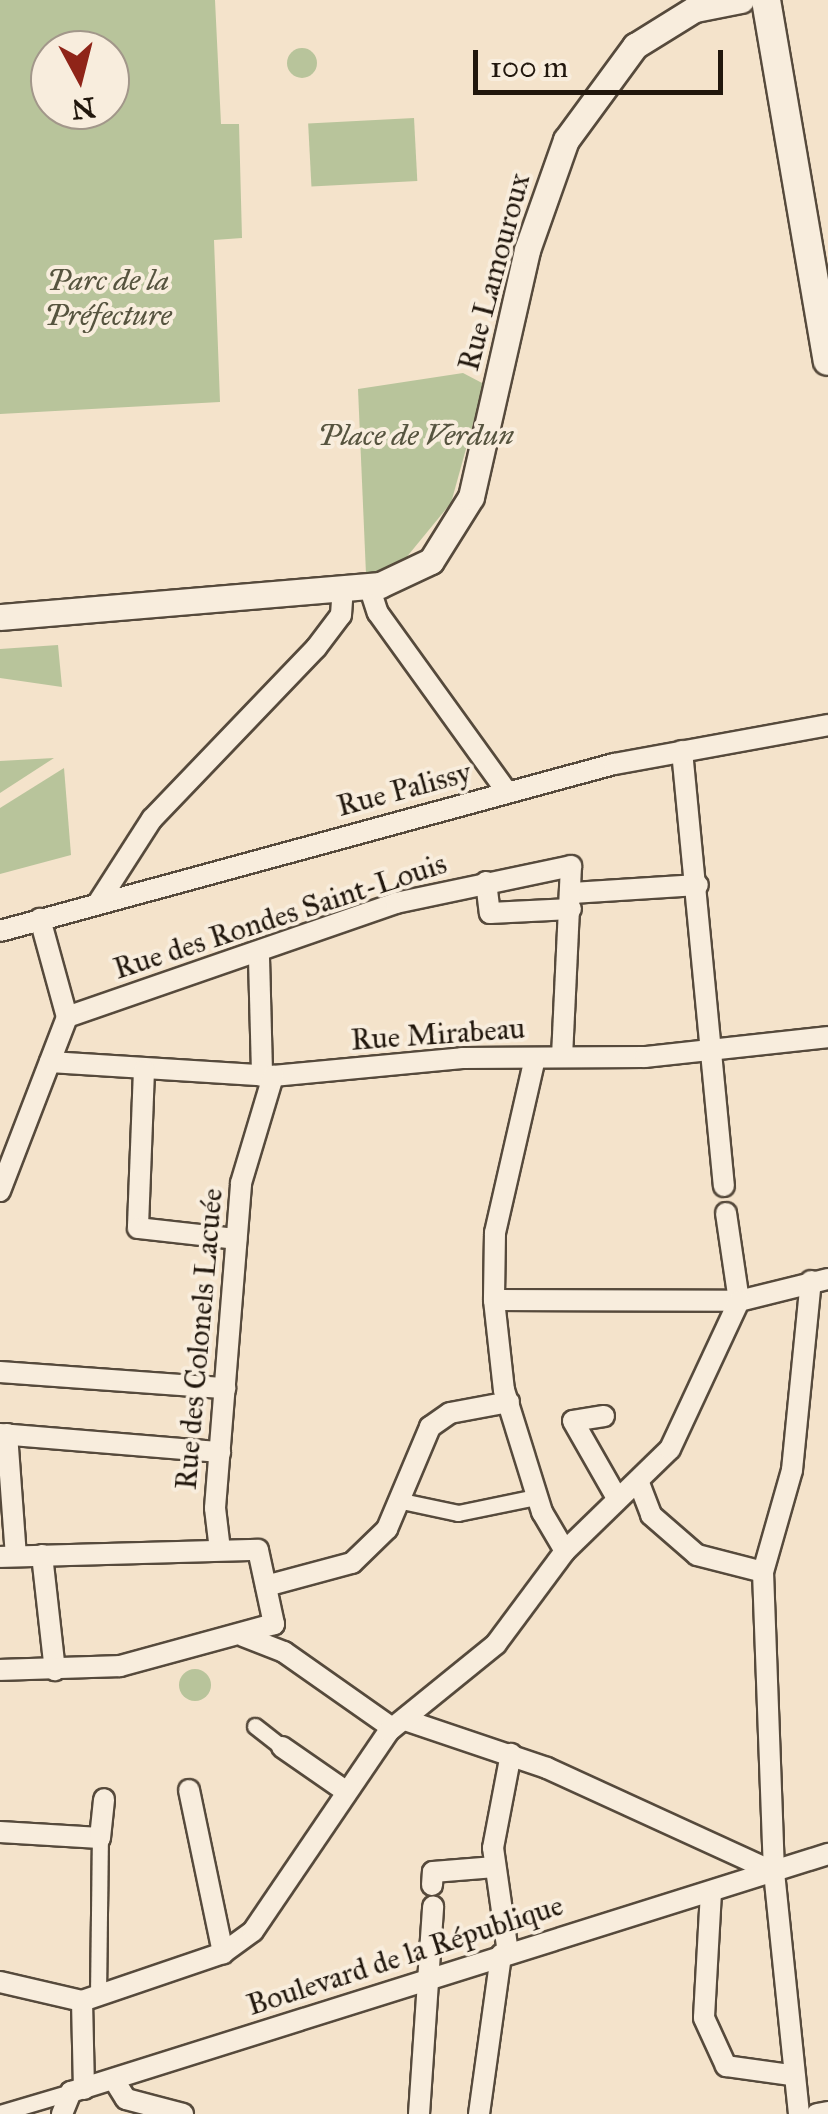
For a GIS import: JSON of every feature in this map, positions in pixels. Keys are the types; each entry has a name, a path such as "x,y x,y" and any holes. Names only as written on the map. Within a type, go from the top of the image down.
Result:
{"main road":[{"path":"766,0 828,361"},
{"path":"783,0 828,255"}],"street":[{"name":"Rue Lamouroux","path":"0,618 357,586 430,560 471,496 527,250 566,140 635,46 676,13 709,0"},
{"name":"Rue Lamouroux","path":"676,13 741,0"},
{"path":"98,903 152,818 316,648 357,586 507,792"},
{"name":"Rue Palissy","path":"0,932 507,792 682,751 828,725"},
{"path":"682,751 698,885 706,1047 724,1186"},
{"name":"Rue des Rondes Saint-Louis","path":"67,1016 259,958 396,903 486,882 572,866 572,901"},
{"path":"486,882 490,913 698,885"},
{"path":"562,1056 572,901"},
{"path":"0,1191 67,1016 40,919"},
{"name":"Rue des Colonels Lacuée","path":"220,1550 220,1452 241,1183 268,1076 259,958"},
{"name":"Rue Mirabeau","path":"50,1062 268,1076 828,1037"},
{"path":"535,1058 495,1233 494,1300 509,1402 536,1496 564,1551"},
{"path":"144,1070 138,1228 236,1239"},
{"path":"8,1987 90,1998 222,1953 274,1908 344,1790 399,1724 496,1644 564,1551 617,1498 639,1483 670,1449 738,1301 726,1212"},
{"path":"494,1300 738,1301 819,1280 792,1470 763,1572 774,1872 790,2075 799,2114"},
{"path":"0,1372 224,1388"},
{"path":"266,1586 339,1570 377,1541 430,1428 450,1413 509,1402"},
{"path":"604,1416 573,1421 617,1498"},
{"path":"220,1452 4,1434 8,1556 258,1550 284,1652"},
{"path":"639,1483 651,1515 723,1568 763,1572"},
{"path":"397,1500 458,1513 536,1496"},
{"path":"42,1555 55,1670"},
{"path":"0,1670 120,1666 242,1636 274,1624"},
{"path":"242,1636 284,1652 399,1724 511,1754 774,1872"},
{"path":"255,1726 344,1790"},
{"path":"479,2114 505,1954 496,1866 511,1754"},
{"path":"189,1790 222,1953"},
{"path":"62,2114 78,2091 90,1998 104,1799"},
{"path":"0,1832 100,1838"},
{"name":"Boulevard de la République","path":"0,2113 828,1854"},
{"path":"419,2114 431,1978 433,1872 496,1866"},
{"path":"711,1892 704,2018 726,2066 790,2075"},
{"path":"114,2080 126,2099 184,2114"},
{"path":"817,2114 828,2112"}],"green space":[{"name":"Parc de la Préfecture","path":"0,0 215,0 221,124 239,124 242,238 214,240 220,402 0,414"},
{"path":"302,48 313,52 317,63 313,74 302,78 291,74 287,63 291,52"},
{"path":"414,118 417,181 311,186 308,124"},
{"name":"Place de Verdun","path":"463,373 484,384 451,503 396,570 366,574 358,389"},
{"path":"58,645 62,687 0,678 0,649"},
{"path":"54,758 0,793 0,761"},
{"path":"64,768 71,855 0,874 0,808"},
{"path":"195,1669 206,1674 211,1685 206,1696 195,1701 184,1696 179,1685 184,1674"}]}
